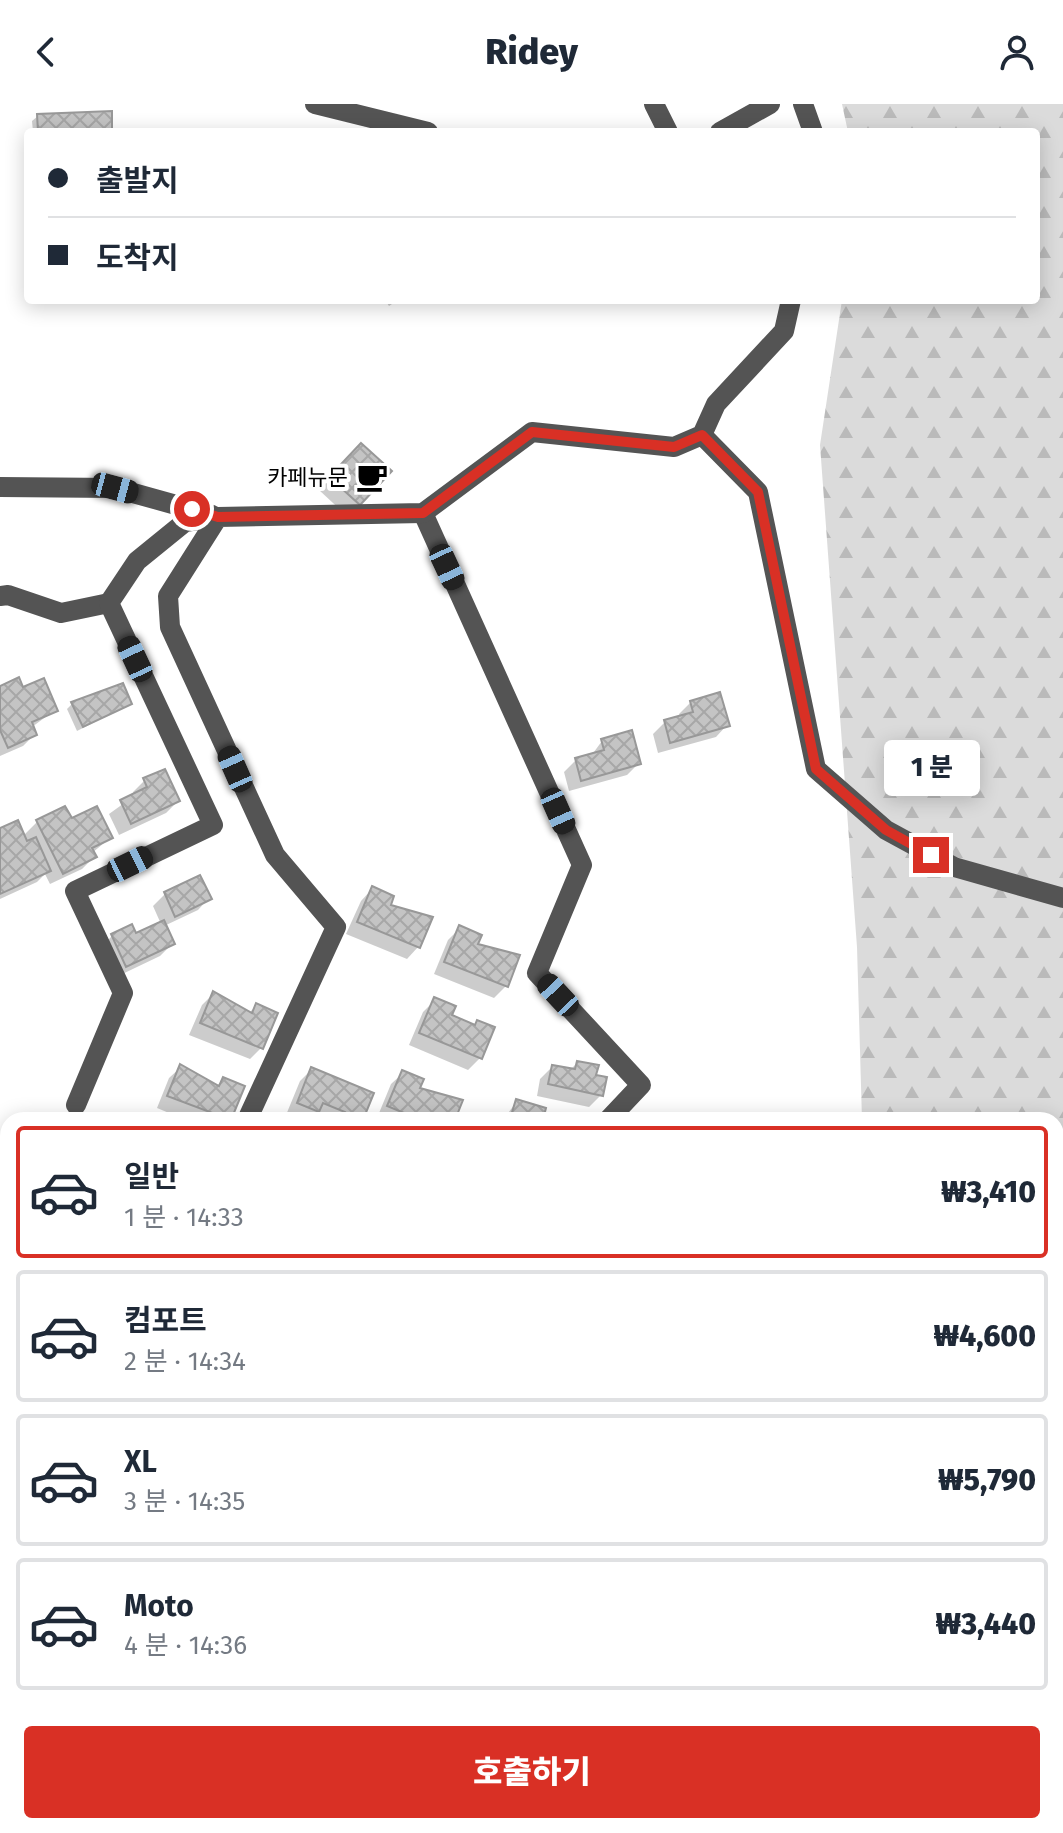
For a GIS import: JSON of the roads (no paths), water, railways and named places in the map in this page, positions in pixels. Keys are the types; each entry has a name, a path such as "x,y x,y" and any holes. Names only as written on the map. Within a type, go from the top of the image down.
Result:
{"street":[{"path":"315,104 412,128"},
{"path":"654,104 666,128"},
{"path":"727,128 770,104"},
{"path":"803,104 812,128"},
{"path":"0,596 8,595 61,613 109,603 137,561 185,522 218,517 423,513 532,432 674,447 702,435 716,404 784,331 790,304"},
{"path":"702,435 758,492 816,769 886,830 954,867 1063,898"},
{"path":"0,487 115,488 218,517"},
{"path":"423,513 582,865 537,973 641,1085 616,1112"},
{"path":"218,517 168,596 170,627 275,855 336,927 251,1112"},
{"path":"76,1105 123,993 75,891 213,825 109,603"}],"place":[{"name":"카페뉴문","path":"372,477"}]}
